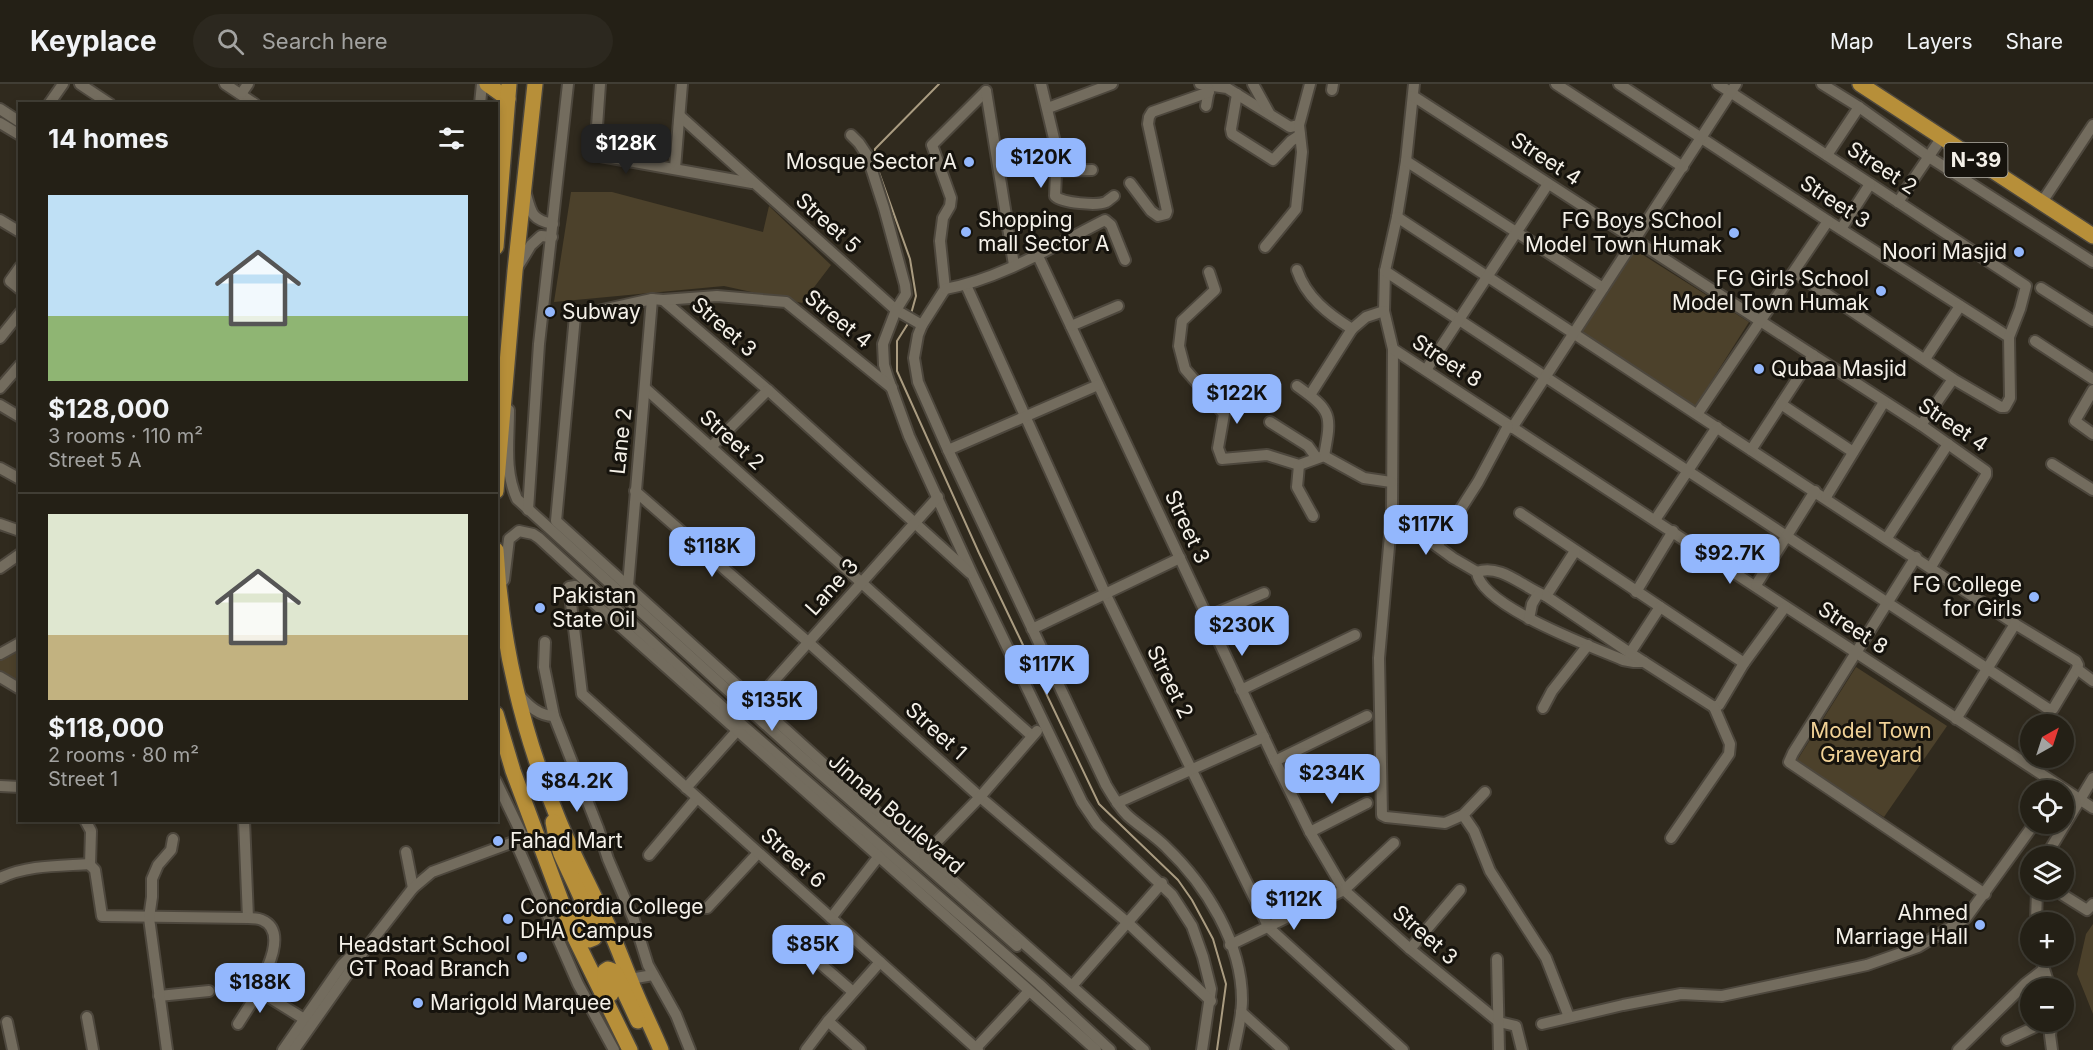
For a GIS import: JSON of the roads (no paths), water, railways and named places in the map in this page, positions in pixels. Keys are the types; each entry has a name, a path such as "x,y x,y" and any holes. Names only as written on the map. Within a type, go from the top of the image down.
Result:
{"highway":[{"path":"487,84 509,92 498,223"},
{"path":"498,469 535,84"},
{"name":"N-39","path":"1861,85 2093,236"},
{"path":"498,588 516,693 534,753 550,798 661,1050"},
{"path":"498,721 513,771 528,838 631,1050"},
{"path":"528,838 556,874 582,933 586,939 592,939 594,934 556,839 550,798"},
{"path":"631,1050 622,1018 605,981 605,971 608,969 616,974 632,1010 655,1050"}],"street":[{"path":"50,102 63,84"},
{"path":"80,84 107,102"},
{"path":"225,84 252,102"},
{"path":"241,94 248,84"},
{"path":"480,102 482,84"},
{"path":"528,510 538,344 568,84"},
{"path":"600,84 595,155 754,183"},
{"path":"675,168 682,84"},
{"path":"1041,84 1057,151 1055,196 1060,201 1067,202 1105,202 1114,196"},
{"path":"1048,108 1112,84"},
{"path":"1253,84 1270,114"},
{"path":"1265,247 1296,209 1302,152 1299,130 1310,84"},
{"path":"1414,84 1406,161 1397,217 1384,271 1384,311 1393,349 1392,513 1379,658 1382,815 1442,824 1463,815 1485,792"},
{"path":"1557,84 1683,167"},
{"name":"Street 3","path":"1619,84 2009,337"},
{"name":"Street 2","path":"1718,84 1733,88 1827,155 2026,286 2009,337"},
{"path":"1822,84 1856,105 1929,157 2093,262"},
{"path":"1827,155 1856,105 1861,85"},
{"path":"1130,183 1155,215 1166,214 1148,124 1149,117 1152,112 1206,87 1227,88 1290,127 1299,130"},
{"path":"1206,87 1206,106"},
{"path":"1437,546 1510,427 1545,379 1733,88"},
{"path":"945,289 940,241 943,218 950,206 951,198 933,145 986,90 1014,265"},
{"path":"1237,94 1232,134 1273,160 1299,130"},
{"name":"Street 4","path":"1413,96 1813,355 1987,472 1931,567"},
{"path":"0,109 18,121"},
{"name":"Street 5","path":"680,116 900,312 919,323"},
{"path":"0,123 18,134"},
{"path":"2042,202 2093,125"},
{"path":"851,135 860,143 867,155 903,275 906,294 900,312 883,344 884,365 909,436 973,576 1088,813 1162,883 1185,912 1192,926 1209,974 1211,1001 1203,1050"},
{"path":"1898,202 1942,137"},
{"path":"1406,161 1603,288"},
{"path":"1056,171 1092,170"},
{"path":"1426,370 1548,184"},
{"path":"1841,229 1870,184"},
{"path":"524,188 533,215 539,221 553,224"},
{"path":"1384,271 1988,671 2052,710 2077,669 2076,661 2015,624 1826,497 1397,217"},
{"path":"0,220 18,231"},
{"path":"1125,260 1109,221 1105,220 1014,265 966,285 945,289 919,323 914,368 948,450 1117,803 1165,845 1192,874 1214,907 1230,945 1239,976 1242,1000 1234,1050"},
{"path":"1698,413 1828,221"},
{"path":"516,271 531,245 541,236 552,237"},
{"name":"Street 3","path":"1037,254 1275,761 1310,832 1344,890 1410,949 1499,1022"},
{"path":"18,270 10,281 18,287"},
{"path":"1297,270 1309,294 1336,319 1352,329"},
{"path":"1209,272 1215,290 1182,321 1179,346 1185,369 1224,414 1218,448 1222,459 1267,455 1299,465 1320,457"},
{"path":"1794,272 1953,379 2001,407 2005,407 2010,398 2009,337"},
{"name":"Street 2","path":"966,285 1105,593 1269,928 1403,1050"},
{"path":"2041,288 2093,321"},
{"name":"Street 4","path":"628,586 556,521 575,316 658,299 717,296 786,302 892,388"},
{"name":"Street 3","path":"658,299 768,390 973,576"},
{"name":"Lane 2","path":"628,586 635,491 658,299"},
{"path":"1071,327 1118,306"},
{"path":"1925,359 1960,306"},
{"path":"1310,395 1352,329 1366,317 1384,311"},
{"path":"0,338 18,316"},
{"path":"2035,341 2093,380"},
{"name":"Street 8","path":"1393,349 1756,585 1785,607 1956,718 2046,780"},
{"path":"1751,450 1813,355"},
{"path":"0,388 18,367"},
{"name":"Jinnah Boulevard","path":"507,371 508,467 510,484 517,499 711,669 798,754 1003,929 1133,1050"},
{"path":"1921,426 1953,379"},
{"path":"948,450 1098,385"},
{"path":"1297,386 1321,405 1329,419 1320,457"},
{"name":"Street 2","path":"646,389 1032,736"},
{"path":"711,447 768,390"},
{"path":"2093,390 2075,422 2093,434"},
{"path":"1826,497 1884,402"},
{"path":"1781,404 1853,452"},
{"path":"0,405 18,416"},
{"path":"1270,422 1308,446 1320,457 1364,478 1391,482"},
{"path":"1655,520 1717,427"},
{"path":"1887,538 1947,444"},
{"path":"2052,464 2093,490"},
{"path":"1299,465 1297,487 1313,516"},
{"path":"0,468 18,478"},
{"name":"Street 1","path":"635,491 808,642 980,797 1128,923 1211,1001"},
{"path":"1756,585 1815,491"},
{"name":"Lane 3","path":"755,702 938,497"},
{"path":"1392,513 1453,558 1477,572 1484,570 1502,573 1520,582 1714,706 1730,744 1729,754 1671,838"},
{"path":"1520,513 1744,663"},
{"path":"0,524 18,530"},
{"name":"Jinnah Boulevard","path":"504,632 505,564 509,539 519,531 533,534 580,574 696,688 788,765 988,946 1110,1050"},
{"path":"1636,592 1673,531"},
{"path":"1529,619 1532,604 1542,595 1575,551"},
{"path":"0,568 18,555"},
{"path":"1916,557 1789,762 1984,894"},
{"path":"580,574 583,558"},
{"path":"1032,629 1179,558"},
{"path":"1477,572 1486,590 1529,619 1623,660 1644,662"},
{"name":"Street 6","path":"696,688 575,586 569,587 582,694 977,1049"},
{"path":"628,586 711,669 755,702 1003,929 1144,1050"},
{"path":"1207,617 1264,593"},
{"path":"1714,706 1719,705 1744,663 1785,607"},
{"path":"1630,652 1660,608"},
{"path":"1956,718 1988,671 2015,624"},
{"path":"1241,690 1355,635"},
{"path":"545,642 544,667 554,716 608,859 634,920 653,975 676,1015 690,1050"},
{"path":"0,654 18,644"},
{"path":"1543,708 1552,691 1588,645"},
{"path":"2077,669 2093,681"},
{"path":"0,677 18,688"},
{"path":"696,688 736,732 879,856 988,946 1029,991 1096,1050"},
{"path":"516,693 543,715 554,716"},
{"path":"1275,761 1368,716"},
{"path":"924,855 980,797 1044,723"},
{"path":"686,788 736,732"},
{"path":"1117,803 1264,737"},
{"path":"788,765 798,754"},
{"path":"2052,846 2093,778"},
{"path":"498,785 528,838 578,984 614,1050"},
{"path":"0,786 18,787"},
{"name":"Street 8","path":"2074,796 2093,807"},
{"path":"649,855 697,798"},
{"path":"1310,832 1367,803"},
{"path":"1463,815 1474,831 1490,871 1546,958 1569,1017"},
{"path":"86,822 91,831 90,865 95,870 102,916 248,918 263,920 267,923 272,930 271,961 259,990 238,1024"},
{"path":"244,822 248,918"},
{"path":"1542,1024 1681,994 1722,996 1867,965 1918,947 1966,918 2027,834"},
{"path":"283,1050 413,888 432,872 528,838"},
{"path":"167,1050 149,918 152,879 158,865 171,850 173,839"},
{"path":"1230,945 1344,890 1394,843"},
{"path":"406,852 413,888"},
{"path":"707,909 758,853"},
{"path":"831,918 879,856"},
{"path":"0,878 12,872 36,868 90,865"},
{"path":"1072,986 1162,883"},
{"path":"1410,949 1460,890"},
{"path":"2071,900 2087,910 2093,904"},
{"path":"792,939 853,992"},
{"path":"1497,959 1499,1050"},
{"path":"806,1050 828,1021 880,962"},
{"path":"2042,966 2046,978"},
{"path":"1958,1050 2025,984 2043,970"},
{"path":"630,979 653,975"},
{"path":"222,979 259,990 308,1021"},
{"path":"159,996 209,991"},
{"path":"977,1049 1029,991"},
{"path":"1241,1012 1283,1050"},
{"path":"87,1017 93,1050"},
{"path":"294,1050 308,1021"},
{"path":"828,1021 860,1050"},
{"path":"1499,1022 1516,1026 1522,1050"},
{"path":"7,1023 13,1050"},
{"path":"2007,1040 2024,1032"},
{"path":"2050,1032 2052,1050"}],"waterway":[{"path":"911,314 916,296 910,259 875,161 875,149 939,84"},
{"path":"909,322 897,341 897,371 979,553 1099,804 1178,880 1192,900 1213,939 1226,984 1217,1050"}],"place":[{"name":"Mosque Sector A","path":"969,162"},
{"name":"Shopping mall Sector A","path":"966,232"},
{"name":"FG Boys SChool Model Town Humak","path":"1734,233"},
{"name":"Noori Masjid","path":"2019,252"},
{"name":"FG Girls School Model Town Humak","path":"1881,291"},
{"name":"Subway","path":"550,312"},
{"name":"Qubaa Masjid","path":"1759,369"},
{"name":"FG College for Girls","path":"2034,597"},
{"name":"Pakistan State Oil","path":"540,608"},
{"name":"Fahad Mart","path":"498,841"},
{"name":"Concordia College DHA Campus","path":"508,919"},
{"name":"Ahmed Marriage Hall","path":"1980,925"},
{"name":"Headstart School GT Road Branch","path":"522,957"},
{"name":"Marigold Marquee","path":"418,1003"}],"park label":[{"name":"Model Town Graveyard","path":"1871,743"}]}
